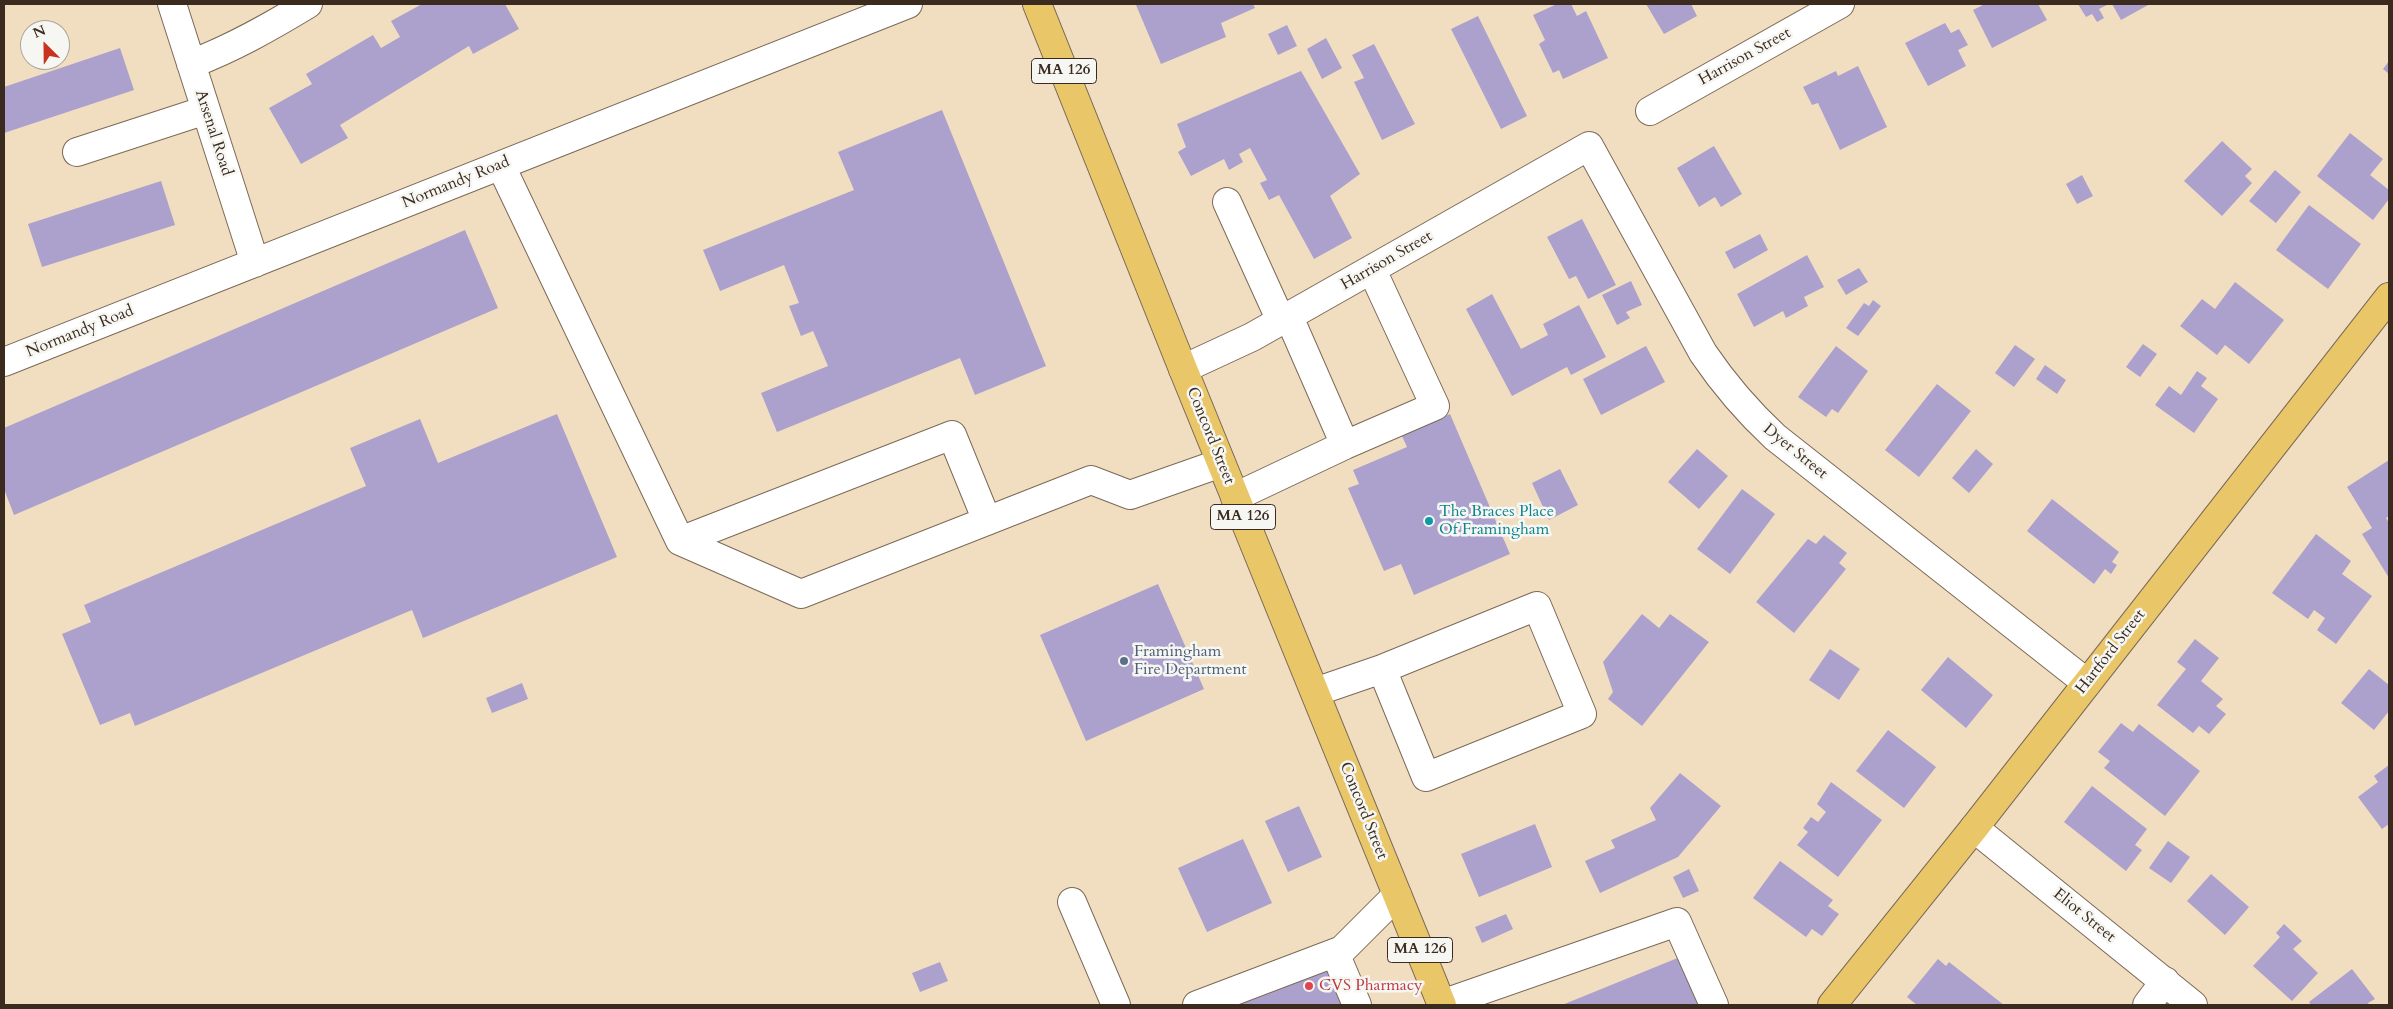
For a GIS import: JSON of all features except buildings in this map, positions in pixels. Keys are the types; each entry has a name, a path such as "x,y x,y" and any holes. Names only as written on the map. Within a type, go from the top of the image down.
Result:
{"main road":[{"name":"Concord Street","path":"1037,4 1221,463 1442,1005"},
{"name":"Hartford Street","path":"1832,1005 2087,683 2385,312"}],"street":[{"name":"Arsenal Road","path":"172,4 255,263"},
{"path":"191,64 226,51 308,4"},
{"name":"Normandy Road","path":"4,362 908,4"},
{"name":"Harrison Street","path":"1650,111 1840,4"},
{"path":"77,152 206,110"},
{"name":"Harrison Street","path":"1183,369 1218,354 1285,319 1589,146"},
{"name":"Dyer Street","path":"1589,146 1702,353 1748,412 1775,437 2087,683"},
{"path":"501,166 680,541 801,594 1091,480 1130,495 1221,463"},
{"path":"1226,202 1285,319 1345,445"},
{"path":"1235,497 1345,445 1435,406 1372,270"},
{"path":"680,541 952,435 987,521"},
{"path":"1315,692 1382,668 1537,606 1582,714 1426,777 1382,668"},
{"name":"Eliot Street","path":"1974,828 2193,1005"},
{"path":"1197,1005 1342,950 1397,895"},
{"path":"1072,902 1116,1005"},
{"path":"1442,1005 1677,922 1714,1005"},
{"path":"1335,953 1356,1005"},
{"path":"2147,1005 2165,981"}],"place":[{"name":"The Braces Place Of Framingham","path":"1429,521"},
{"name":"Framingham Fire Department","path":"1124,661"},
{"name":"CVS Pharmacy","path":"1309,986"}]}
